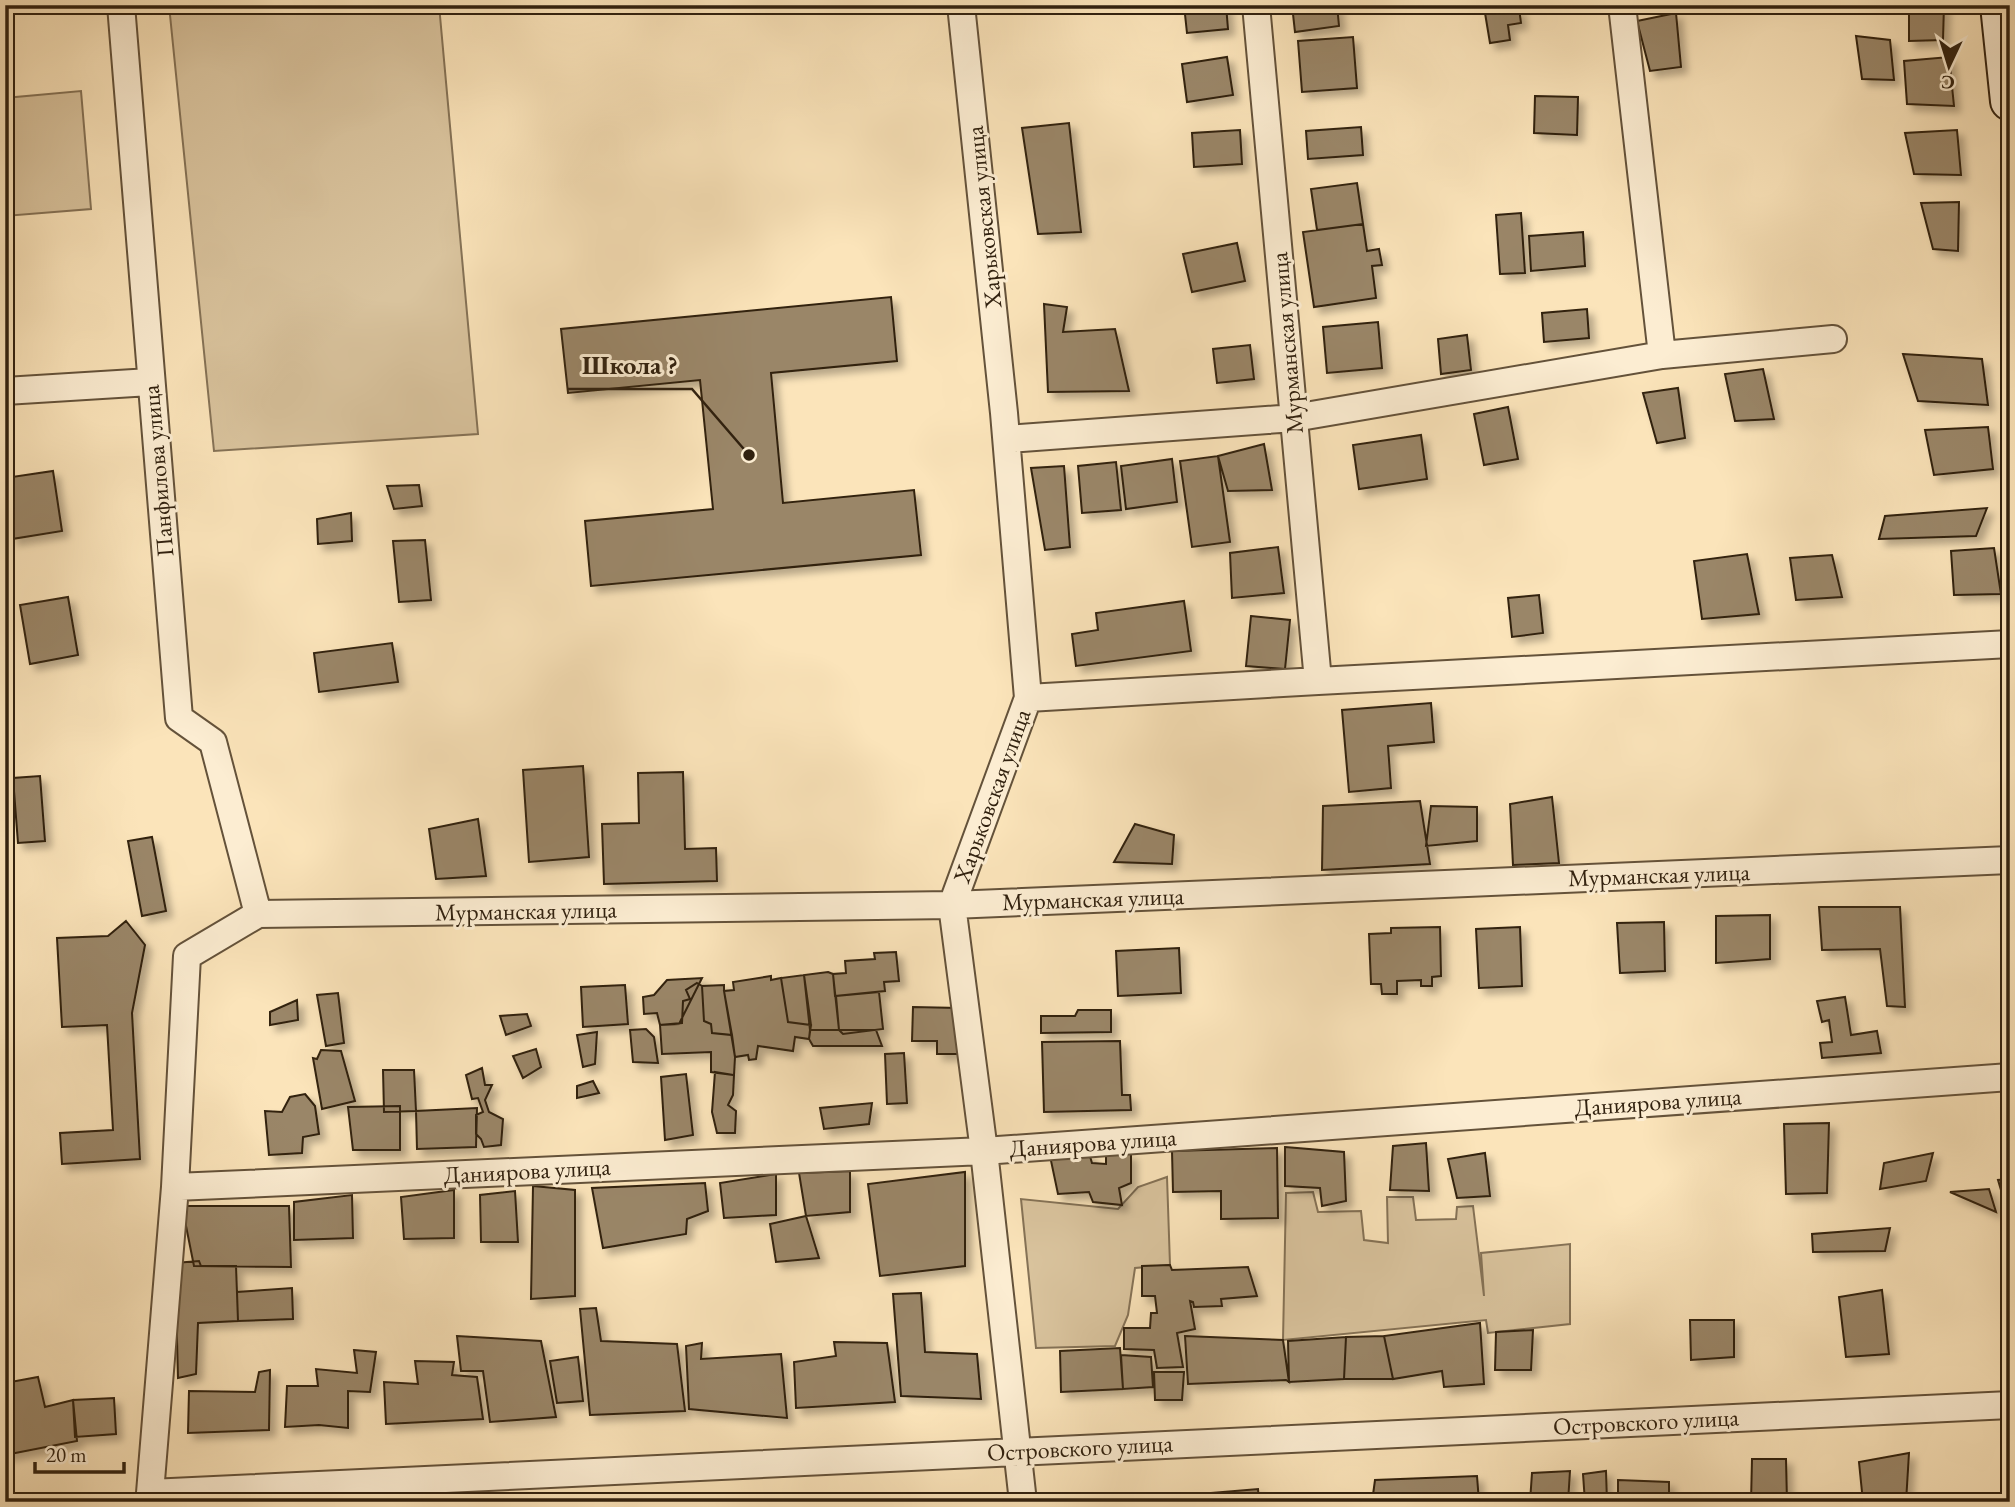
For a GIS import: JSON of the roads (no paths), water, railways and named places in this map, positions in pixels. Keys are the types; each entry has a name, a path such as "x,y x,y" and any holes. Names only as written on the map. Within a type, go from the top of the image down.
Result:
{"main road":[{"path":"2000,5 2010,101"}],"street":[{"name":"Панфилова улица","path":"121,5 179,718 213,742 258,914"},
{"name":"Харьковская улица","path":"961,5 1007,439 1028,698 952,905 984,1151 1023,1502"},
{"name":"Мурманская улица","path":"1256,5 1318,681"},
{"path":"1622,5 1662,355"},
{"path":"1007,439 1294,418 1662,355 1833,339"},
{"path":"5,391 150,382"},
{"path":"1028,698 2010,644"},
{"name":"Мурманская улица","path":"174,1187 187,956 258,914 952,905 2010,860"},
{"name":"Даниярова улица","path":"174,1187 984,1151 2010,1077"},
{"path":"151,1497 174,1187"},
{"name":"Островского улица","path":"151,1497 1018,1451 2010,1405"}],"place":[{"name":"Школа ?","path":"749,455"}]}
